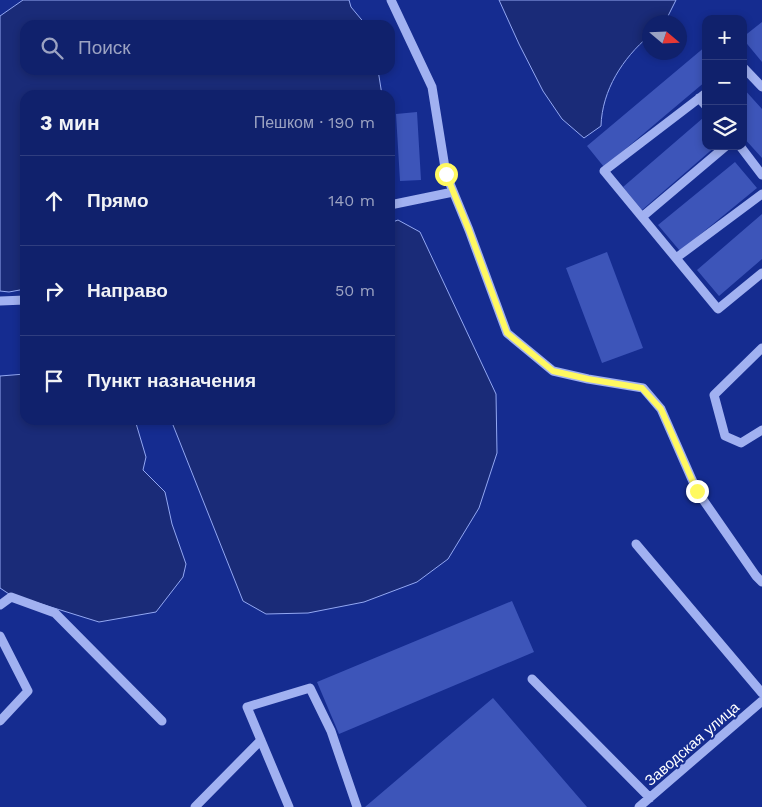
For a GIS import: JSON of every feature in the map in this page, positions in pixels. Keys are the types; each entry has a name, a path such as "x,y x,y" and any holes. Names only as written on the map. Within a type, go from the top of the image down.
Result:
{"street":[{"path":"391,0 432,87 446,174 507,333 553,371 642,388 661,409 697,491 762,582"},
{"path":"747,71 762,88"},
{"path":"702,96 604,171 718,309 762,273"},
{"path":"642,217 721,150"},
{"path":"743,150 762,174"},
{"path":"395,204 453,192"},
{"path":"676,258 762,194"},
{"path":"0,301 20,300"},
{"path":"762,348 714,395 725,436 742,443 762,430"},
{"path":"636,544 762,693"},
{"path":"0,605 12,597 55,613 162,721"},
{"path":"0,636 28,692 0,721"},
{"path":"532,679 650,798"},
{"path":"289,807 247,707 310,688 331,731 357,807"},
{"name":"Заводская улица","path":"639,807 762,701"},
{"path":"195,807 260,740"}],"shaded area":[{"path":"23,0 349,0 351,7 362,20 20,20 20,75 379,75 381,90 20,90 20,290 0,291 0,16"},
{"path":"499,0 676,0 668,15 642,15 642,43 623,65 610,88 605,100 601,126 584,138 562,119 543,91"},
{"path":"398,220 420,232 496,394 497,453 479,508 448,559 417,582 364,602 308,613 266,614 243,601 173,425 395,425 395,221"},
{"path":"20,374 20,425 136,425 146,457 143,470 165,492 172,524 186,564 183,577 156,612 99,622 9,594 0,588 0,376"}],"building":[{"path":"762,22 762,62 747,44 747,34"},
{"path":"702,49 702,84 604,167 587,146"},
{"path":"747,92 762,109 762,158 747,141"},
{"path":"417,112 421,180 400,181 396,114"},
{"path":"702,119 702,150 711,150 642,210 623,187"},
{"path":"735,162 757,188 680,251 658,225"},
{"path":"762,214 762,259 719,296 697,270"},
{"path":"607,252 643,348 602,363 566,268"},
{"path":"512,601 534,652 339,734 317,682"},
{"path":"493,698 587,807 365,807"}],"route":[{"path":"446,174 507,333 553,371 642,388 661,409 697,491"}]}
